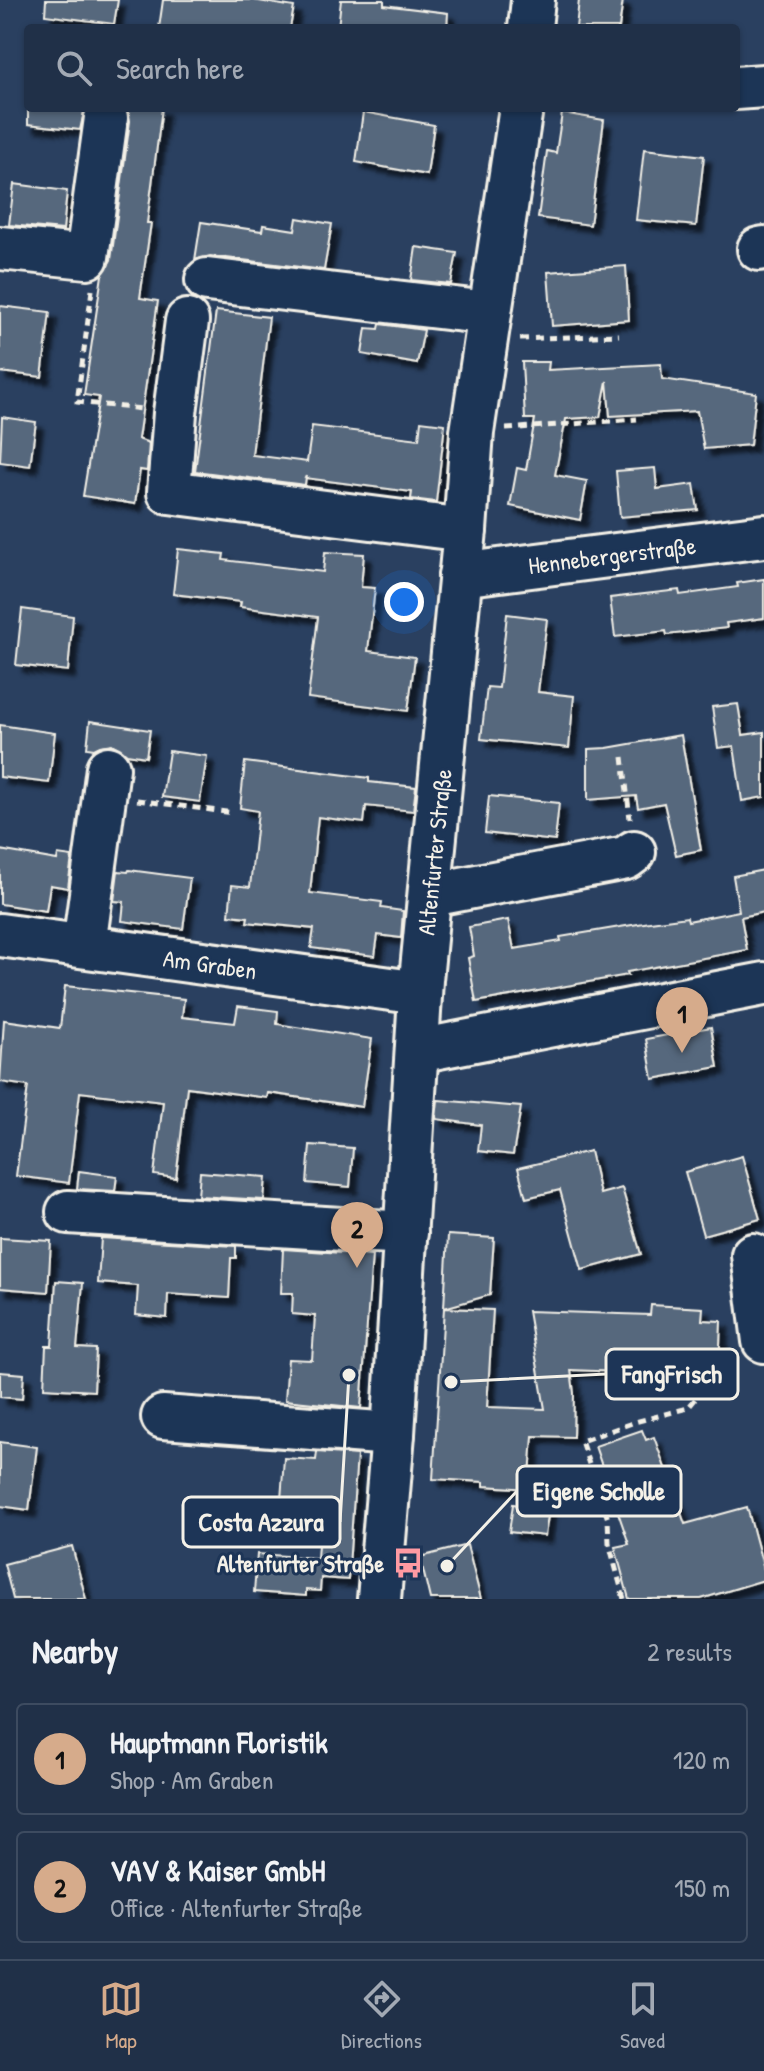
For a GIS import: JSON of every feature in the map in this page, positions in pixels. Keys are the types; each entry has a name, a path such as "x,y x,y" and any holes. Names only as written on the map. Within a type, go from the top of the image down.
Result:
{"street":[{"path":"530,24 533,0"},
{"path":"740,88 764,86"},
{"name":"Altenfurter Straße","path":"379,1599 393,1434 420,993 472,432 520,112"},
{"path":"0,248 87,257 106,118"},
{"path":"207,280 488,326"},
{"path":"187,321 169,492 465,530"},
{"name":"Hennebergerstraße","path":"460,575 764,536"},
{"path":"84,946 106,782"},
{"path":"430,895 626,858 634,852"},
{"name":"Am Graben","path":"0,935 420,993"},
{"path":"418,1051 764,984"},
{"path":"68,1212 406,1233"},
{"path":"753,1255 764,1341"},
{"path":"163,1417 393,1434"}],"path":[{"path":"92,285 77,402 175,413"},
{"path":"488,326 619,335"},
{"path":"472,432 637,419"},
{"path":"623,757 634,852"},
{"path":"106,782 233,813"},
{"path":"624,1599 609,1543 608,1519 581,1441 688,1408 697,1397"}],"building":[{"path":"46,0 118,0 114,24 45,15"},
{"path":"163,0 253,0 294,7 291,24 160,24"},
{"path":"341,0 384,0 384,5 448,13 447,24 338,24"},
{"path":"579,0 623,0 620,24 576,24"},
{"path":"28,112 84,112 80,130 28,124"},
{"path":"129,112 161,112 140,298 158,301 138,439 149,443 147,471 140,470 135,504 83,496 99,397 84,395 102,275 111,260 130,121"},
{"path":"363,112 434,125 427,175 356,162"},
{"path":"562,113 604,120 590,225 538,218 547,151 556,153"},
{"path":"644,149 704,156 696,226 636,220"},
{"path":"14,184 67,191 63,230 9,225"},
{"path":"297,218 332,224 324,270 210,256 195,260 201,222 262,231 263,225 295,230"},
{"path":"416,247 457,253 451,284 411,280"},
{"path":"626,266 629,320 552,326 548,272"},
{"path":"0,306 50,312 42,377 0,372"},
{"path":"216,311 269,317 252,455 307,462 312,426 419,439 421,421 445,424 436,502 411,499 412,492 306,478 305,485 195,471"},
{"path":"380,324 424,330 417,364 362,354 366,328 379,329"},
{"path":"522,362 549,362 548,370 661,364 662,379 756,393 750,445 704,449 697,411 610,416 607,381 600,417 566,419 555,475 587,481 580,520 510,506 517,468 526,470 535,419 525,419"},
{"path":"2,417 36,422 30,466 0,462"},
{"path":"655,468 657,489 694,484 698,510 620,517 616,471"},
{"path":"178,549 224,554 223,560 323,572 325,552 364,554 361,587 375,588 368,651 415,657 408,711 308,698 318,617 240,607 241,602 173,594"},
{"path":"764,579 764,618 726,623 727,628 615,637 610,598 679,590 680,595 738,587 737,583"},
{"path":"22,609 73,616 68,671 16,665"},
{"path":"507,614 547,619 538,692 574,696 569,748 481,739 487,687 499,688"},
{"path":"738,704 743,735 764,732 764,797 742,801 734,746 718,748 712,707"},
{"path":"90,721 150,730 146,757 127,754 112,744 87,748"},
{"path":"0,725 55,733 49,783 0,777"},
{"path":"681,735 701,850 676,855 664,803 638,808 636,796 588,800 588,749"},
{"path":"169,751 207,756 200,802 162,797"},
{"path":"245,762 416,787 413,811 366,806 364,823 318,817 310,893 382,902 381,908 403,911 401,938 378,935 375,956 311,948 314,929 247,922 248,917 229,915 232,885 250,887 258,811 240,808"},
{"path":"489,796 559,803 555,841 485,833"},
{"path":"0,850 57,860 58,855 72,857 68,888 50,885 46,911 0,904"},
{"path":"764,870 764,912 741,917 747,950 476,1002 468,958 474,956 469,927 508,920 514,949 561,941 560,937 650,922 687,917 688,921 739,911 733,876"},
{"path":"118,871 190,878 183,929 122,921 124,902 114,901"},
{"path":"65,986 184,999 182,1017 235,1023 238,1006 278,1011 277,1024 372,1039 362,1107 268,1093 267,1098 187,1087 176,1178 154,1175 163,1102 80,1092 69,1183 16,1176 28,1086 0,1082 4,1020 60,1028"},
{"path":"711,1027 718,1067 653,1079 646,1039"},
{"path":"438,1100 521,1107 513,1155 478,1151 481,1125 436,1119"},
{"path":"310,1145 353,1148 350,1187 307,1183"},
{"path":"590,1151 600,1194 622,1188 641,1254 582,1270 560,1190 526,1198 518,1168"},
{"path":"742,1156 760,1219 703,1235 685,1172"},
{"path":"79,1171 117,1176 115,1191 77,1189"},
{"path":"200,1172 266,1177 264,1200 198,1196"},
{"path":"448,1235 494,1238 490,1295 444,1308"},
{"path":"0,1238 51,1241 48,1292 0,1288"},
{"path":"101,1238 236,1246 236,1258 231,1258 229,1298 168,1294 167,1318 136,1315 138,1286 98,1283"},
{"path":"283,1249 372,1255 361,1408 285,1400 288,1359 312,1360 315,1316 292,1314 293,1293 281,1293"},
{"path":"56,1281 83,1283 77,1348 96,1349 94,1391 44,1388 46,1346 52,1346"},
{"path":"651,1305 703,1308 702,1320 721,1321 719,1370 670,1368 670,1374 571,1370 573,1437 533,1436 529,1489 433,1479 444,1308 493,1310 487,1407 545,1409 528,1311 650,1315"},
{"path":"0,1372 24,1374 22,1399 0,1397"},
{"path":"642,1430 646,1440 654,1437 685,1524 747,1507 764,1580 701,1599 629,1599 615,1547 629,1544 595,1446"},
{"path":"0,1442 37,1447 29,1510 0,1506"},
{"path":"317,1452 357,1455 348,1580 321,1578 320,1591 306,1590 306,1596 254,1592 257,1554 317,1558 321,1503 281,1500 284,1458 316,1460"},
{"path":"513,1504 549,1509 545,1536 509,1532"},
{"path":"467,1545 481,1599 430,1599 420,1557"},
{"path":"72,1546 86,1599 13,1599 4,1564"}],"place":[{"name":"Hauptmann Floristik","path":"682,1053"},
{"name":"VAV & Kaiser GmbH","path":"357,1268"},
{"name":"Costa Azzura","path":"349,1375"},
{"name":"FangFrisch","path":"451,1382"},
{"name":"Altenfurter Straße","path":"408,1563"},
{"name":"Eigene Scholle","path":"447,1566"}]}
